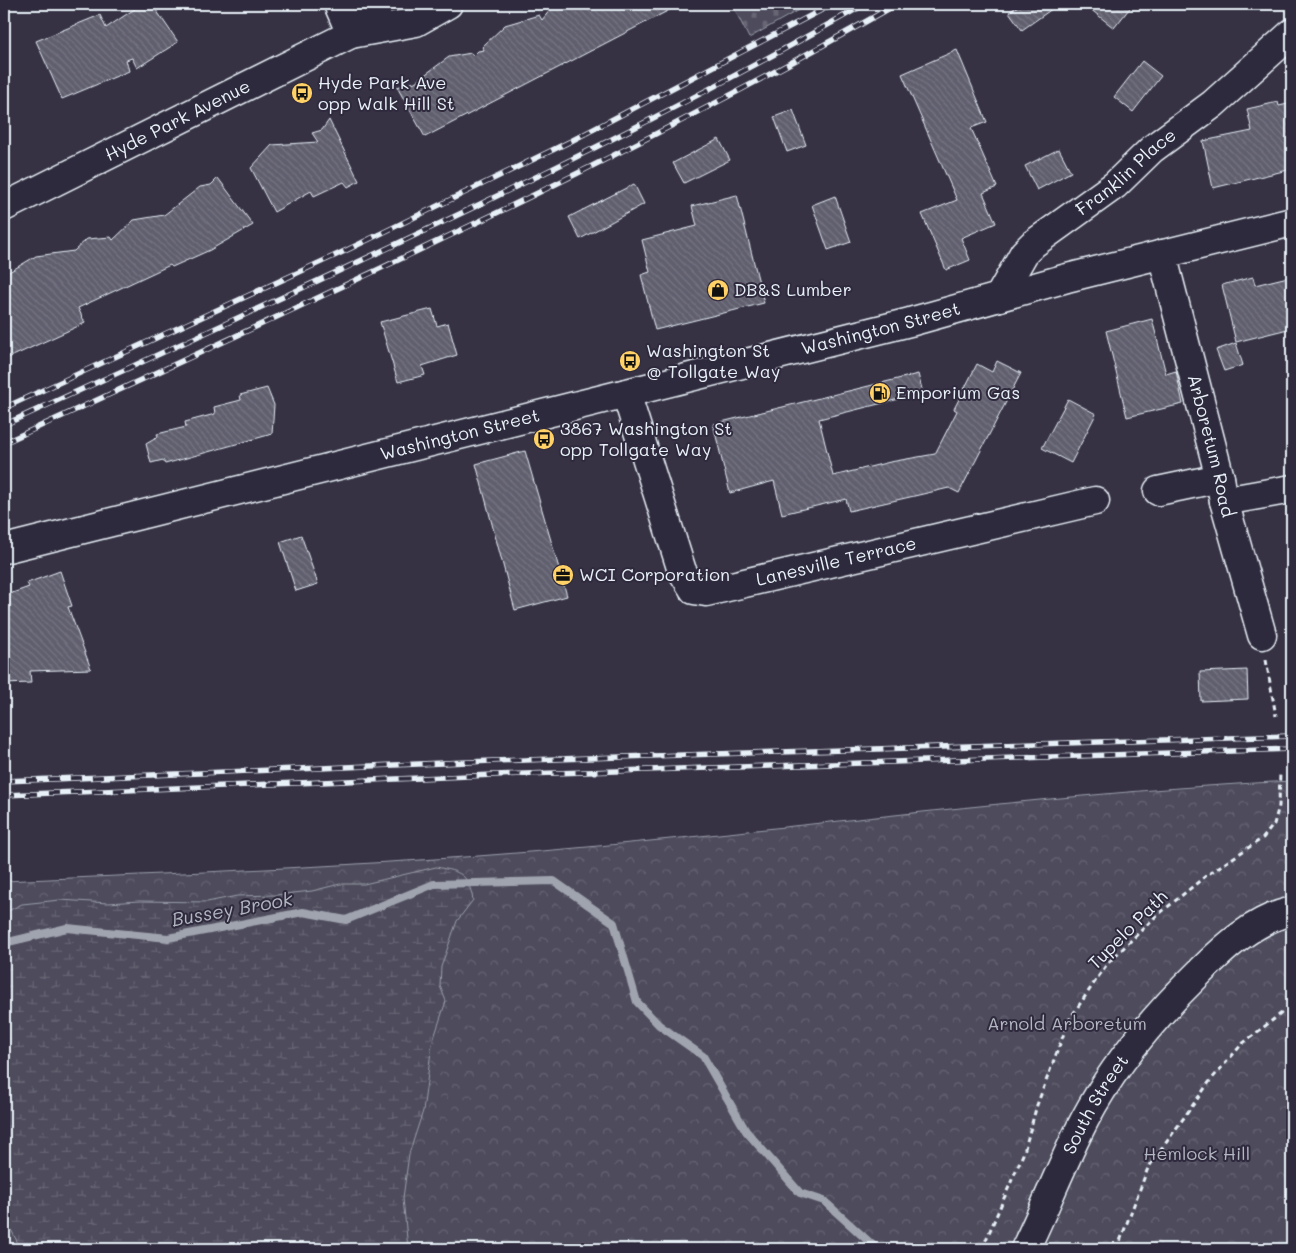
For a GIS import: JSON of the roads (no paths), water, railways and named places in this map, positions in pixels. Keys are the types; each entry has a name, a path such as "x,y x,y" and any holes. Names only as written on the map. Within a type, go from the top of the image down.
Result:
{"main road":[{"path":"338,4 351,34"},
{"name":"Hyde Park Avenue","path":"351,34 379,4"},
{"name":"Hyde Park Avenue","path":"4,206 351,34 416,22 448,4"},
{"name":"Franklin Place","path":"999,298 1024,253 1033,244 1115,185 1152,149 1219,99 1292,33"},
{"name":"Washington Street","path":"4,549 626,394 1162,254 1292,222"},
{"name":"Arboretum Road","path":"1162,254 1222,489 1262,635"},
{"name":"Lanesville Terrace","path":"626,394 682,571 694,590 706,592 1095,501"},
{"path":"1158,491 1292,489"},
{"name":"South Street","path":"1024,1249 1086,1118 1124,1056 1172,1000 1232,942 1265,921 1292,911"}],"waterway":[{"name":"Bussey Brook","path":"4,943 67,928 168,938 303,912 346,920 434,884 554,881 614,923 637,1002 659,1025 703,1056 746,1131 800,1193 824,1201 877,1249"}],"railway":[{"path":"4,408 347,250 571,141 833,4"},
{"path":"4,425 331,275 547,172 654,118 865,4"},
{"path":"4,443 343,286 567,178 678,122 897,4"},
{"path":"4,781 492,761 1292,736"},
{"path":"4,795 494,775 1292,749"}],"place":[{"name":"Hyde Park Ave opp Walk Hill St","path":"302,93"},
{"name":"DB&S Lumber","path":"718,290"},
{"name":"Washington St @ Tollgate Way","path":"630,361"},
{"name":"Emporium Gas","path":"880,393"},
{"name":"3867 Washington St opp Tollgate Way","path":"544,439"},
{"name":"WCI Corporation","path":"563,575"}],"park label":[{"name":"Arnold Arboretum","path":"1067,1024"},
{"name":"Hemlock Hill","path":"1197,1154"}]}
